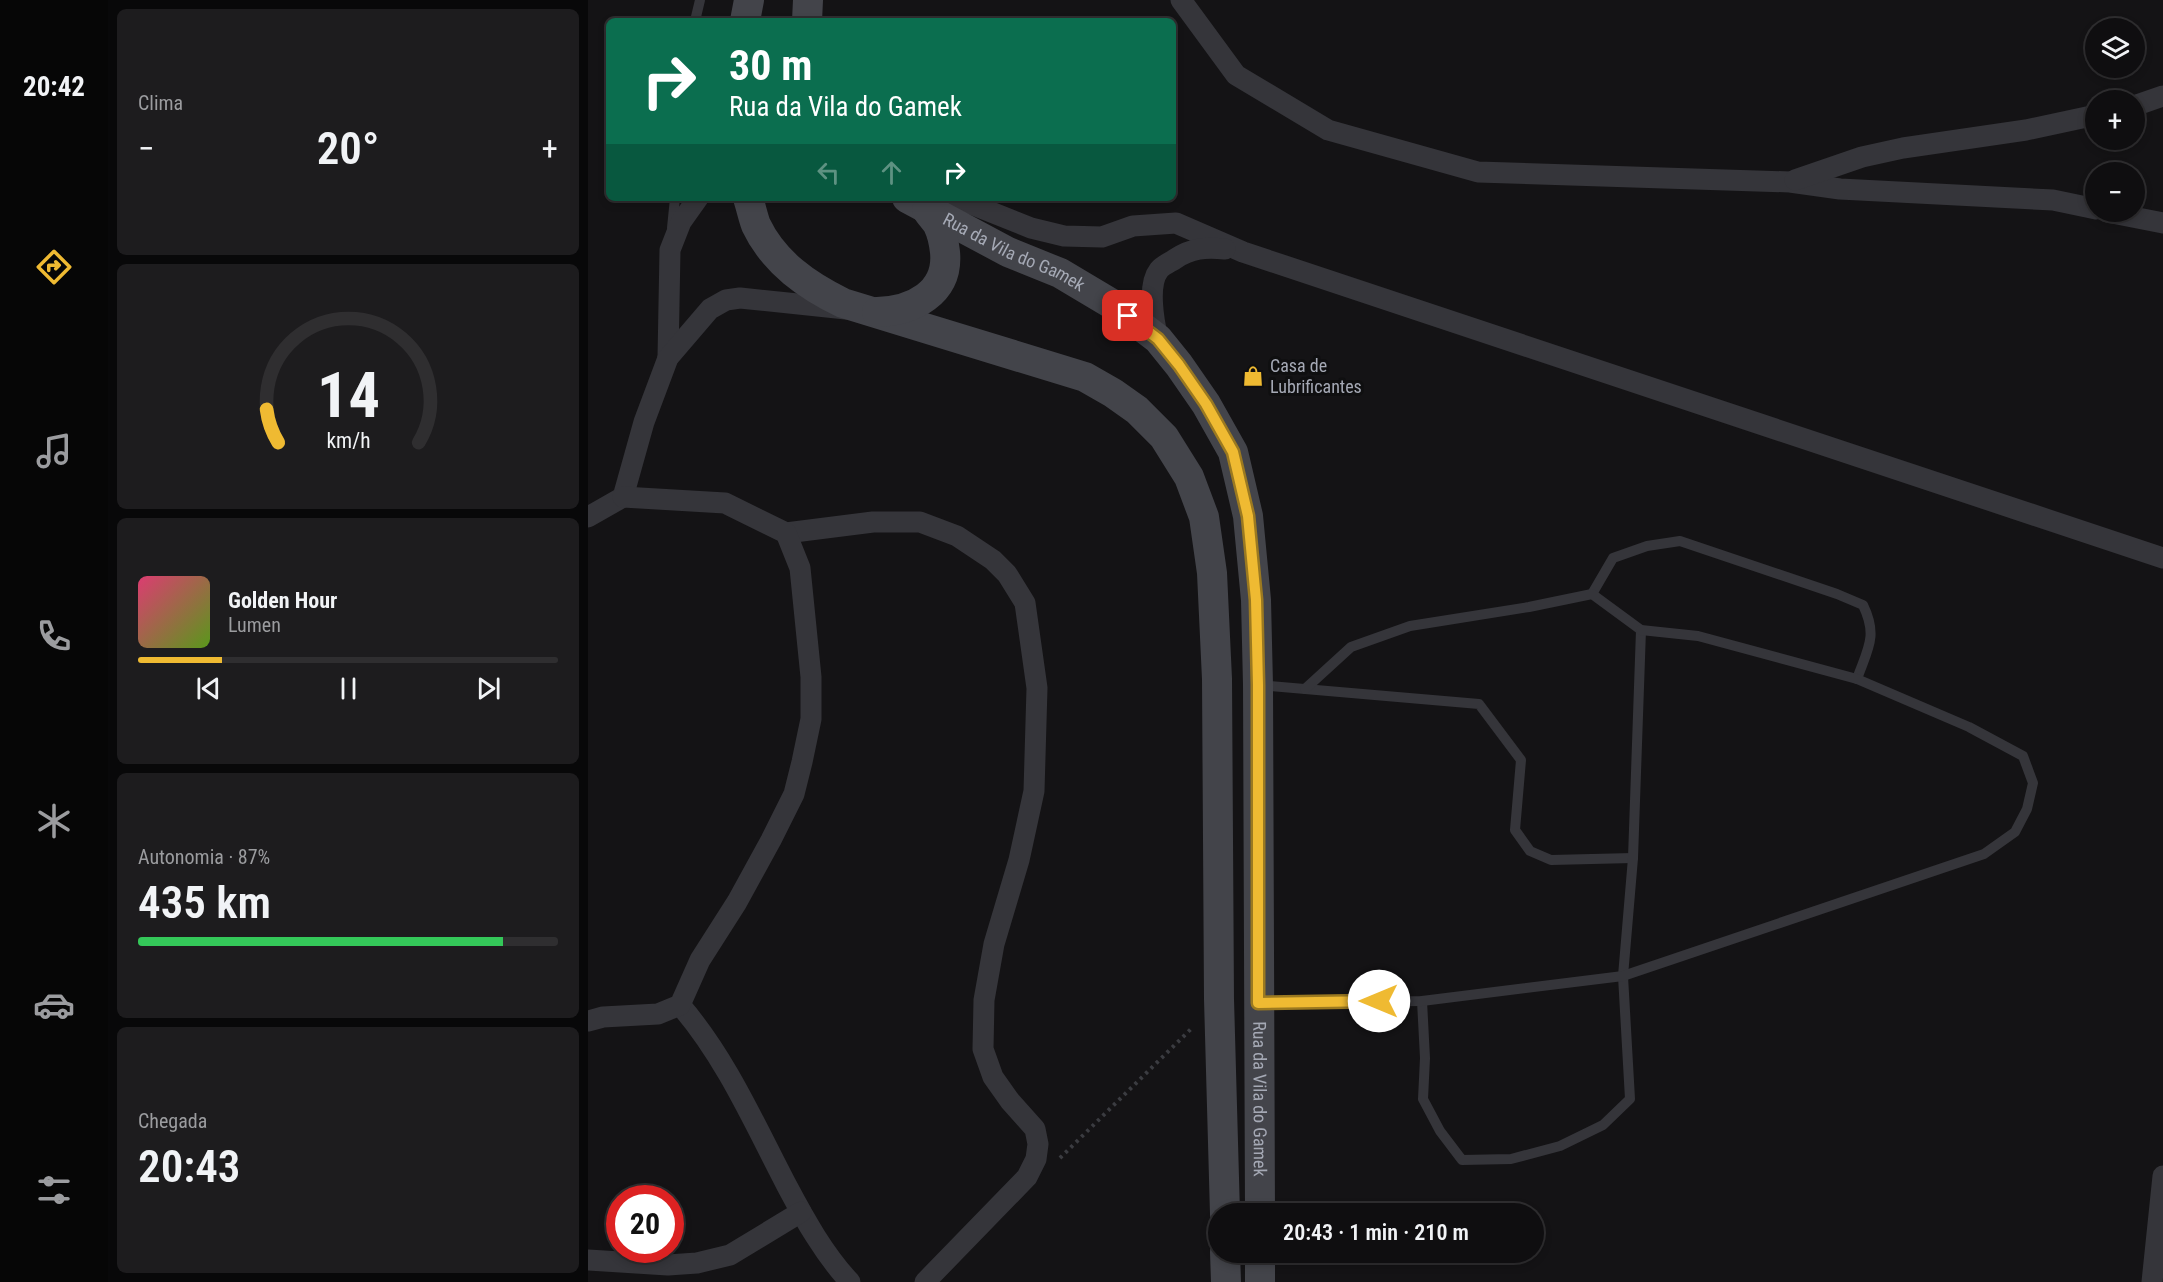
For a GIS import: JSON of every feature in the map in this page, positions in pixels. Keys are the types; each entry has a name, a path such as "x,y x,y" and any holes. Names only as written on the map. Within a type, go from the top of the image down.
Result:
{"main road":[{"path":"746,18 749,0"},
{"path":"807,0 808,18"},
{"name":"Rua da Vila do Gamek","path":"749,201 756,225 771,249 789,269 815,289 843,303 1085,377 1137,410 1164,437 1189,477 1204,517 1212,573 1219,777 1219,999 1225,1203"},
{"name":"Rua da Vila do Gamek","path":"874,312 894,311 913,306 930,294 942,279 945,260 944,242 938,225 917,204"},
{"name":"Rua da Vila do Gamek","path":"917,204 1008,252 1060,273 1112,304 1158,339 1206,404 1233,452 1248,516 1256,600 1260,1203"},
{"path":"1225,1263 1226,1282"},
{"path":"1260,1263 1260,1282"}],"street":[{"path":"1181,0 1236,75 1328,130 1478,172 1790,182 1840,189 2053,200 2085,207"},
{"path":"2145,102 2163,96"},
{"path":"1790,182 1862,157 1903,148 2026,130 2085,117"},
{"path":"623,497 644,422 668,358 670,250 681,222 696,201"},
{"path":"964,201 1031,228 1064,236 1102,237 1133,226 1176,223 1244,252 2163,558"},
{"path":"2145,220 2163,224"},
{"path":"1158,339 1152,314 1153,290 1159,270 1179,256 1203,247 1244,252"},
{"path":"668,358 710,309 726,300 740,298 874,312"},
{"path":"588,517 623,497 725,502 786,533 873,522 920,522 957,536 993,560 1007,574 1025,603 1037,688 1034,791 1019,860 994,944 984,1000 983,1049 993,1077 1010,1101 1035,1129 1038,1144 1036,1159 1027,1177 925,1282"},
{"path":"588,1020 658,1014 680,1005 700,960 737,902 794,794 811,719 812,677 800,568 786,533"},
{"path":"680,1005 699,1027 737,1090 819,1243 850,1282"},
{"path":"2152,1282 2163,1176"},
{"path":"588,1260 668,1265 697,1263 730,1255 801,1212"}],"lane":[{"path":"696,18 700,0"},
{"path":"809,18 815,0"},
{"path":"670,250 675,201"},
{"path":"1592,594 1613,558 1647,546 1680,541 1863,604 1870,620 1872,637 1857,678"},
{"path":"1258,1003 1422,1001 1623,976 1984,854 2015,832 2026,809 2033,783 2023,756 1969,727 1857,678 1698,636 1641,630 1592,594 1529,607 1410,626 1351,647 1305,689"},
{"path":"1422,1001 1425,1058 1423,1099 1440,1131 1462,1160 1511,1159 1560,1146 1603,1125 1630,1099 1623,976 1633,858 1641,630"},
{"path":"1258,685 1479,705 1521,760 1515,830 1530,851 1551,860 1633,858"}],"path":[{"path":"1053,1165 1219,999"}],"place":[{"name":"Casa de Lubrificantes","path":"1253,376"}],"route":[{"path":"1128,316 1158,339 1206,404 1233,452 1248,516 1256,600 1258,685 1258,1003 1379,1001"}]}
